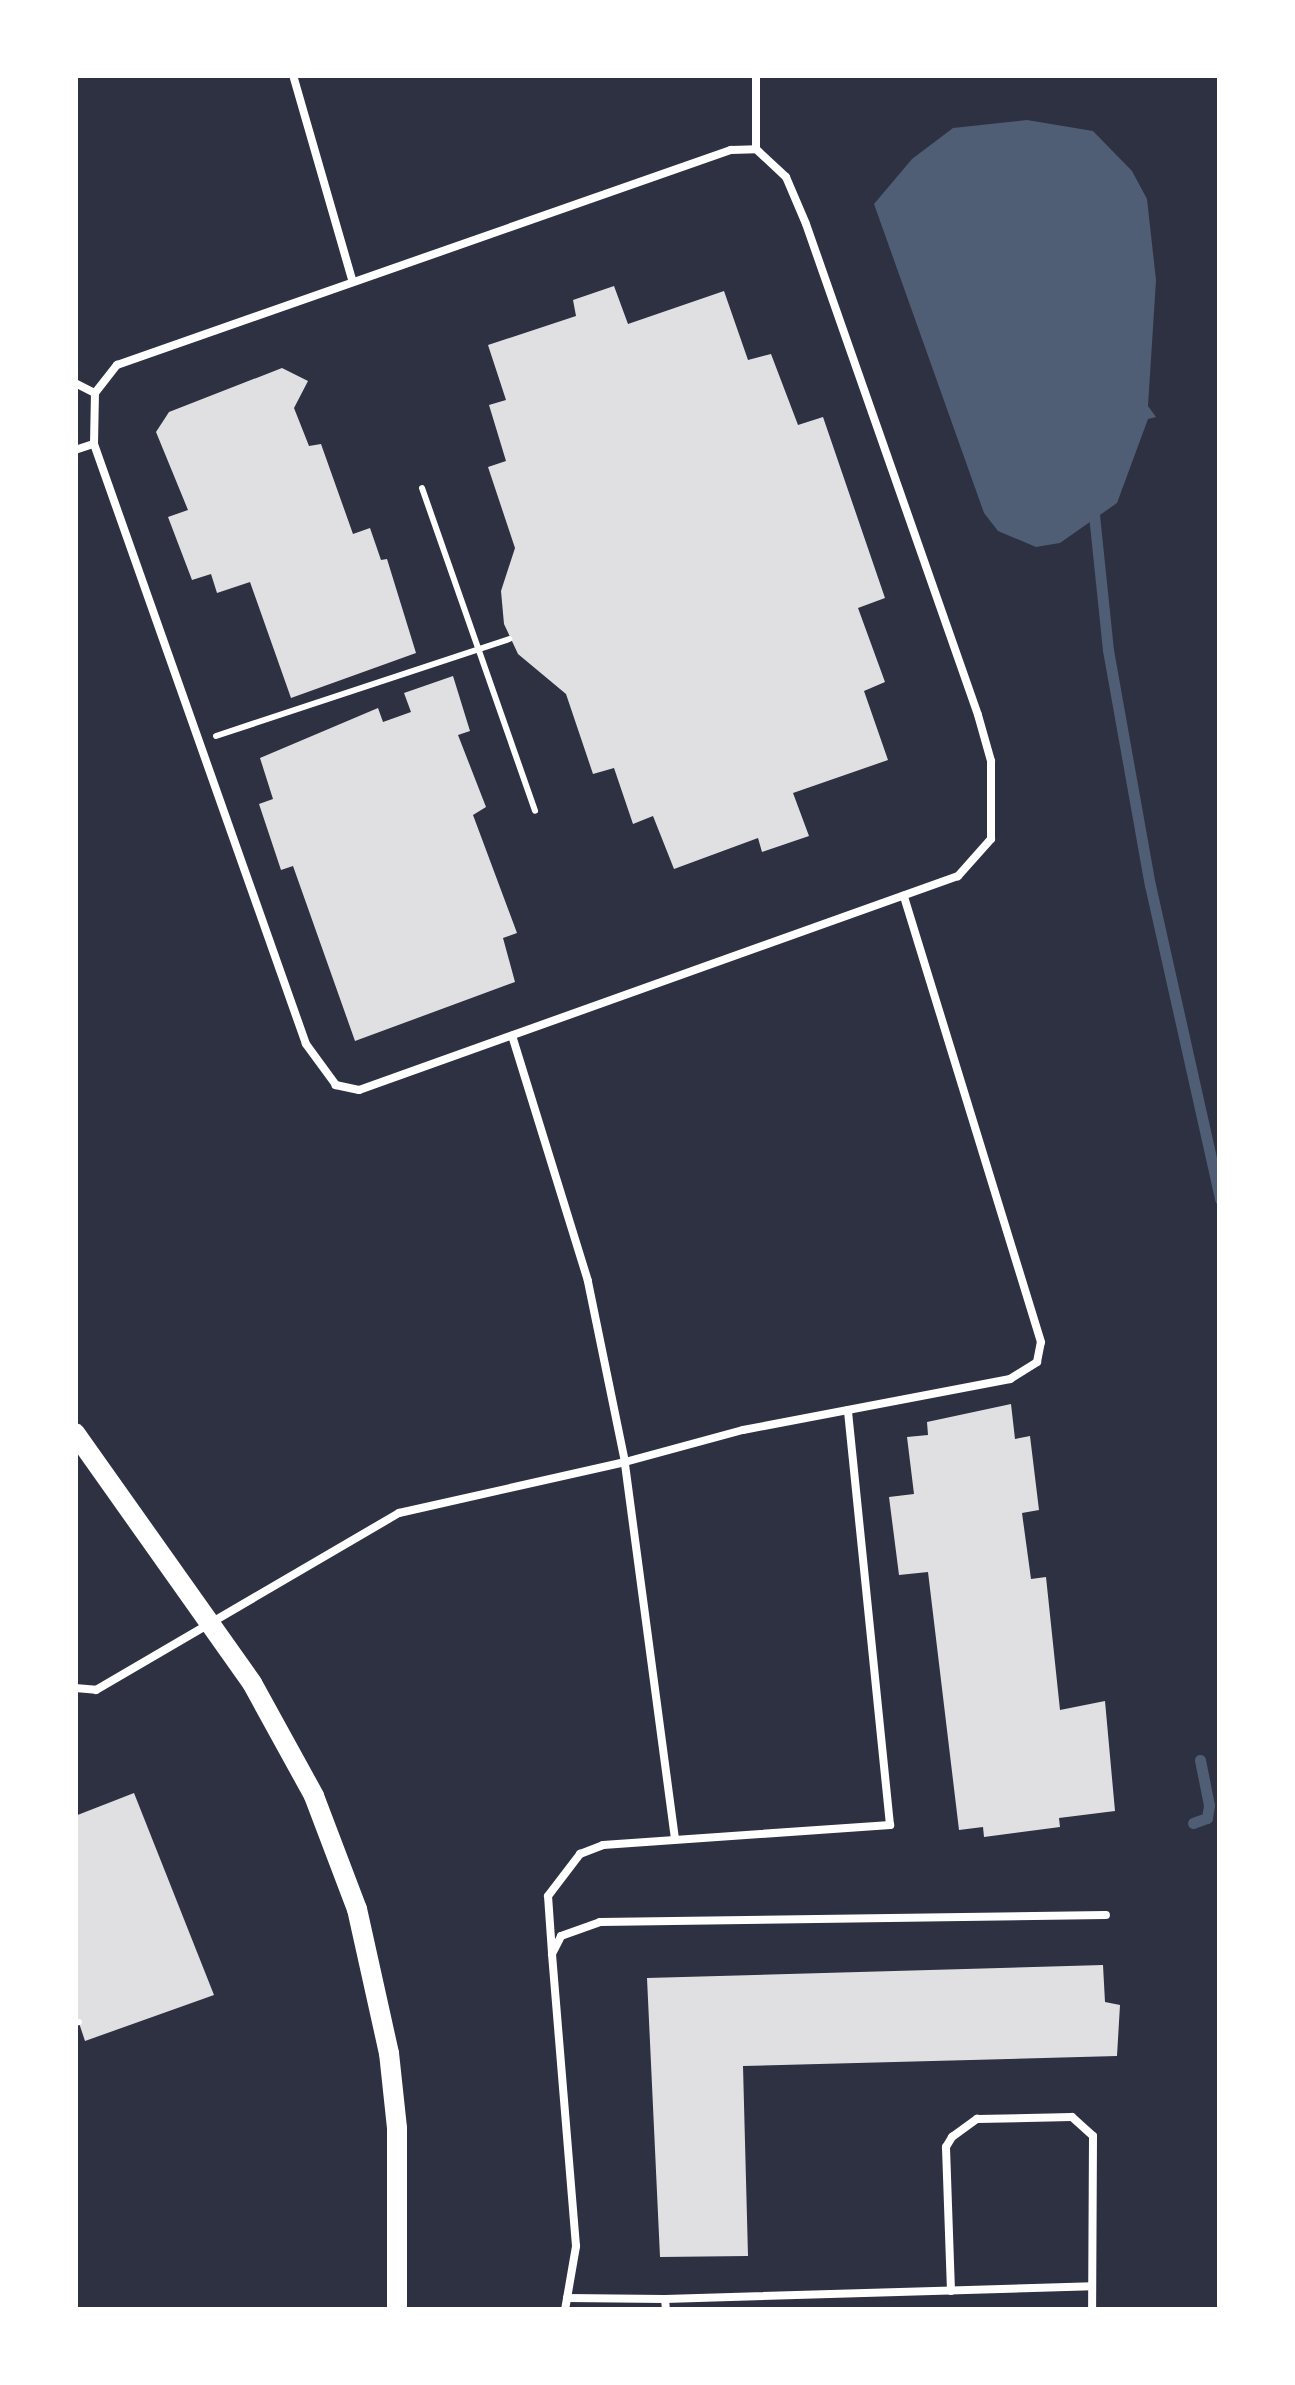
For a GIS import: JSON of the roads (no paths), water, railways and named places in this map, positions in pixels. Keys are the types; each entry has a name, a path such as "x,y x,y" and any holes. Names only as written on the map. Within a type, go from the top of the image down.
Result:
{"main road":[{"path":"75,1433 212,1625 314,1796 356,1909 389,2054 397,2128 397,2310"}],"lane":[{"path":"293,75 352,279"},
{"path":"756,75 756,149"},
{"path":"756,149 786,177 806,224 991,761 992,839 982,857 958,876 359,1090 336,1086 306,1044 94,444 95,393 116,364 732,150 756,149"},
{"path":"75,384 95,393"},
{"path":"75,450 94,444"},
{"path":"75,1688 96,1690 212,1625 331,1548 399,1513 848,1410 1010,1379 1036,1362 1041,1342 904,896"},
{"path":"512,1036 588,1280 625,1462 674,1839"},
{"path":"565,2310 576,2246 548,1896 580,1854 674,1839 890,1826 848,1410"},
{"path":"552,1954 561,1936 600,1922 1106,1915"},
{"path":"952,2291 946,2147 977,2120 1072,2117 1093,2136 1092,2310"},
{"path":"567,2298 665,2299 1092,2286"},
{"path":"665,2299 666,2310"}],"water":[{"path":"1027,120 1093,131 1132,171 1147,199 1156,280 1148,406 1156,417 1148,419 1117,503 1060,543 1036,547 998,531 984,513 874,204 912,159 953,128"}],"waterway":[{"path":"1093,505 1108,650 1150,885 1220,1199"},
{"path":"1193,1823 1207,1818 1209,1805 1200,1760"}]}
